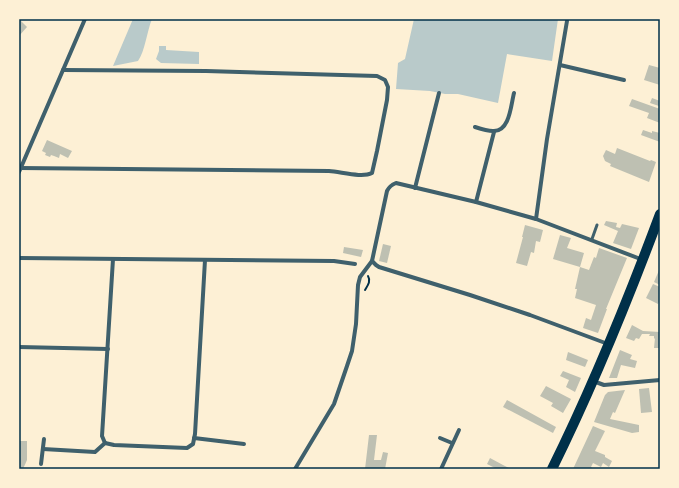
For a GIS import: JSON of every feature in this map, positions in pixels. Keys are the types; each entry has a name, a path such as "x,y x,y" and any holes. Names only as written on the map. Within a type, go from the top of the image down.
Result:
{"main road":[{"path":"552,469 609,344 660,214"}],"street":[{"path":"63,70 206,71 377,76 385,80 388,87 387,100 372,173 367,176 329,171 20,169 85,19"},
{"path":"536,219 547,139 567,21"},
{"path":"560,65 624,80"},
{"path":"415,188 439,93"},
{"path":"474,127 494,132 500,131 506,124 514,93"},
{"path":"476,202 494,132"},
{"path":"297,468 334,404 352,351 360,277 372,261 382,212 390,187 396,183 476,202 536,219 592,239 643,260"},
{"path":"19,258 334,261 356,264"},
{"path":"105,443 102,436 112,259"},
{"path":"105,443 114,445 187,448 193,444 205,260"},
{"path":"372,261 379,267 530,315 609,344"},
{"path":"19,347 108,348"},
{"path":"593,381 604,385 660,380"},
{"path":"441,469 459,430"},
{"path":"194,438 244,444"},
{"path":"440,438 452,443"},
{"path":"41,464 44,439"},
{"path":"43,449 95,452 105,443"}],"lane":[{"path":"592,239 596,225"}],"shaded area":[{"path":"133,19 152,19 140,57 138,61 113,66"},
{"path":"414,19 558,19 552,61 507,54 498,103 458,94 396,89 398,63 405,59"},
{"path":"159,46 166,46 166,50 199,52 199,64 161,63 156,59"}],"building":[{"path":"19,19 27,27 19,36"},
{"path":"649,65 660,68 660,85 644,80"},
{"path":"652,98 660,101 659,106 650,103"},
{"path":"632,99 660,109 660,123 647,118 649,113 629,106"},
{"path":"643,130 652,133 652,131 660,133 660,142 641,135"},
{"path":"47,140 72,151 68,158 60,154 59,158 51,155 50,157 45,155 46,153 42,151"},
{"path":"617,148 656,162 649,182 610,166 611,164 605,161 603,156 606,150 615,154"},
{"path":"606,221 617,223 616,227 620,228 622,224 639,228 631,249 613,243 618,231 604,225"},
{"path":"525,225 543,230 540,242 536,241 534,253 531,252 527,266 516,263"},
{"path":"560,235 571,238 567,248 584,253 580,267 553,259"},
{"path":"383,244 391,246 387,263 379,261"},
{"path":"344,247 363,250 361,257 343,253"},
{"path":"599,248 627,258 598,333 583,328 586,318 591,320 596,305 575,298 577,289 575,289 580,267 589,270 594,257 596,258"},
{"path":"660,268 660,285 654,282"},
{"path":"653,284 660,287 660,300 658,304 646,298"},
{"path":"632,325 643,331 660,332 660,348 654,348 655,338 654,339 654,336 649,336 650,334 642,334 639,339 636,338 634,341 626,338"},
{"path":"620,350 632,355 630,359 637,361 635,368 621,365 617,378 609,378"},
{"path":"568,352 588,360 585,367 566,360"},
{"path":"563,371 581,378 575,392 566,387 569,380 560,376"},
{"path":"546,386 571,399 563,413 551,406 553,403 540,396"},
{"path":"649,388 652,412 641,413 639,389"},
{"path":"625,390 615,413 613,412 610,419 639,425 639,432 632,433 594,422 605,395 608,392"},
{"path":"507,400 556,427 553,433 503,407"},
{"path":"593,426 605,431 595,451 605,455 605,457 612,461 609,467 603,463 601,467 593,463 591,467 594,469 573,469"},
{"path":"369,435 377,435 374,460 381,460 383,452 388,453 385,469 365,469"},
{"path":"19,441 27,441 27,460 23,469 19,469"},
{"path":"490,458 511,469 497,469 487,464"}]}
